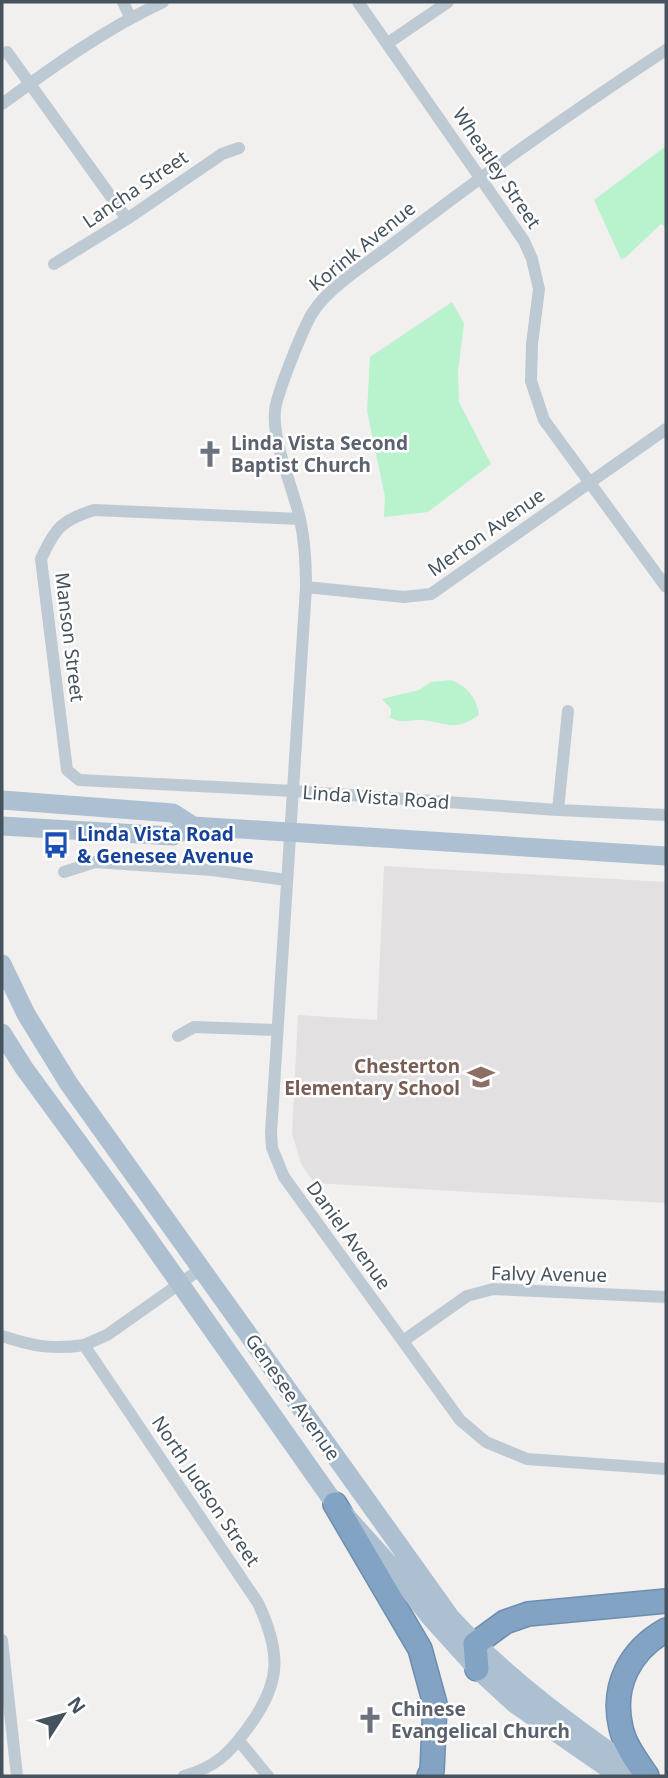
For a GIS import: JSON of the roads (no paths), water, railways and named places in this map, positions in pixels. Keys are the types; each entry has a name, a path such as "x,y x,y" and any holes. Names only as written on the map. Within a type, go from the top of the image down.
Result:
{"highway":[{"path":"335,1504 420,1649 435,1704 432,1771 429,1776"},
{"path":"477,1669 475,1644 505,1622 528,1614 666,1601"},
{"path":"646,1776 621,1729 618,1699 621,1682 638,1651 666,1630"}],"main road":[{"path":"2,800 173,813 193,826 666,856"},
{"path":"2,826 173,836 193,826"},
{"name":"Genesee Avenue","path":"2,964 26,1014 69,1084 451,1618 502,1670 559,1716 646,1776"},
{"name":"Genesee Avenue","path":"2,1033 23,1068 133,1217 335,1504 477,1669 515,1704 619,1776"}],"street":[{"path":"123,2 130,17"},
{"path":"2,104 93,39 130,17 163,2"},
{"name":"Wheatley Street","path":"358,2 524,241 532,259 539,289 532,344 531,381 544,420 666,587"},
{"path":"388,43 448,2"},
{"name":"Korink Avenue","path":"291,833 306,587 305,551 300,519 276,429 275,410 278,393 313,312 334,290 481,177 666,50"},
{"path":"7,52 127,219"},
{"name":"Lancha Street","path":"54,264 127,219 222,154 239,148"},
{"name":"Merton Avenue","path":"306,587 404,597 431,594 666,429"},
{"name":"Manson Street","path":"86,783 67,770 41,559 52,535 71,517 94,510 300,519"},
{"path":"558,810 568,711"},
{"name":"Linda Vista Road","path":"86,783 294,791 666,815"},
{"name":"Daniel Avenue","path":"291,833 271,1133 272,1148 284,1177 460,1420 486,1442 527,1459 666,1469"},
{"path":"64,872 95,862 212,870 287,880"},
{"path":"178,1036 194,1027 276,1030"},
{"path":"2,1336 33,1346 65,1348 85,1345 107,1335 202,1268"},
{"name":"Falvy Avenue","path":"403,1340 467,1296 493,1289 666,1297"},
{"name":"North Judson Street","path":"85,1345 258,1603 267,1623 274,1653 273,1684 265,1706 229,1754 206,1770 184,1776"},
{"path":"2,1640 17,1776"},
{"path":"239,1741 268,1776"}],"place":[{"name":"Linda Vista Second Baptist Church","path":"210,454"},
{"name":"Linda Vista Road & Genesee Avenue","path":"56,845"},
{"name":"Chesterton Elementary School","path":"481,1077"},
{"name":"Chinese Evangelical Church","path":"370,1720"}]}
